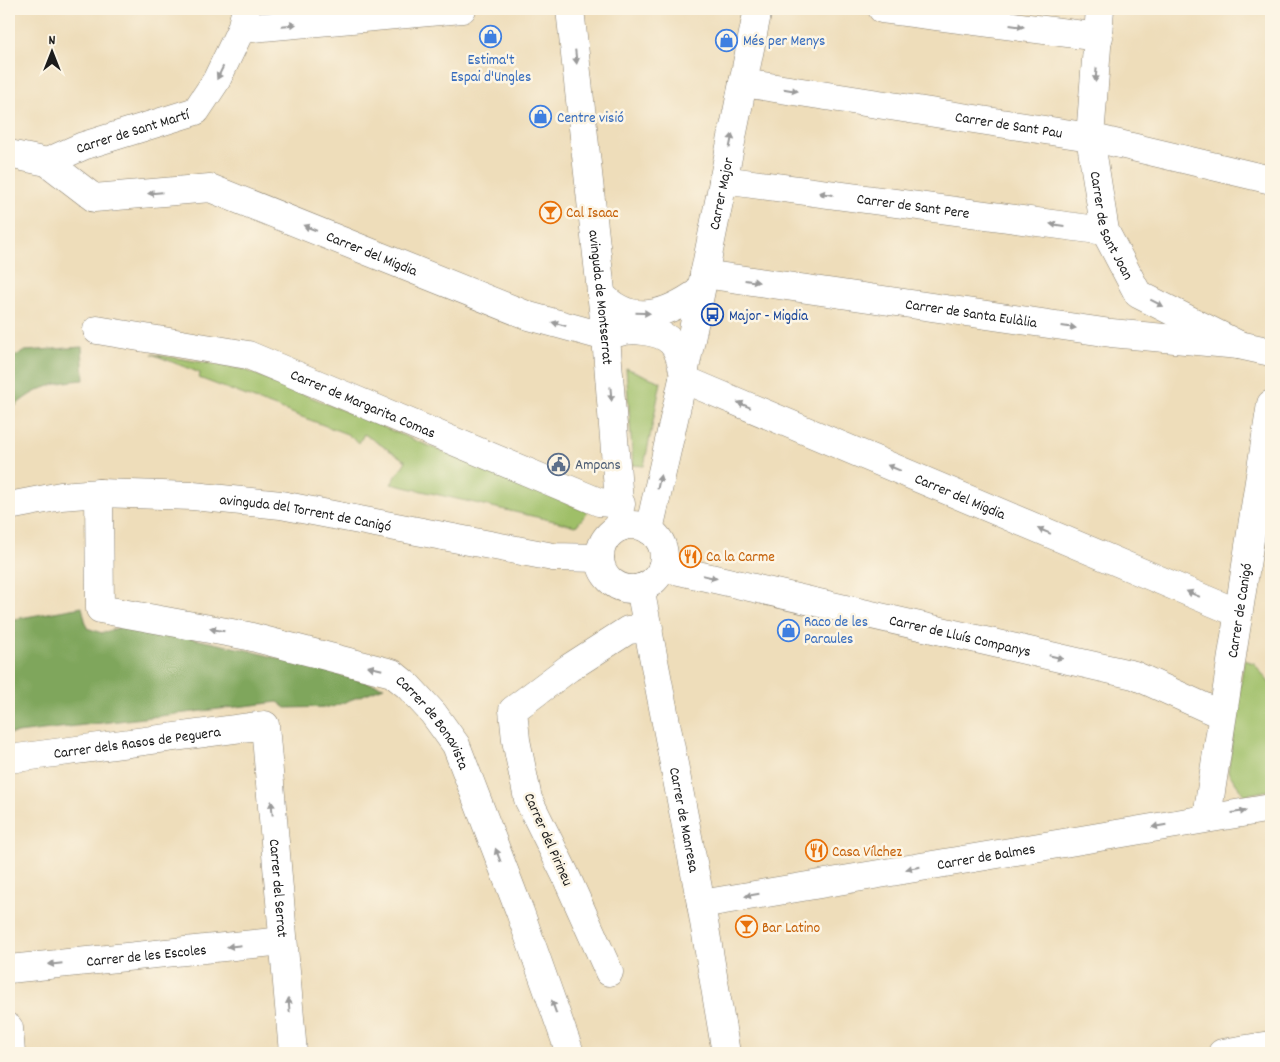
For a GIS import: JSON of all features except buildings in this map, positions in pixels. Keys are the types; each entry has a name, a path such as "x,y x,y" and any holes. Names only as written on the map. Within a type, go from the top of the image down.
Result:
{"street":[{"path":"243,19 462,9"},
{"name":"avinguda de Montserrat","path":"570,9 602,294 621,515"},
{"name":"Carrer Major","path":"683,375 758,9"},
{"path":"882,9 1099,37"},
{"name":"Carrer de Sant Joan","path":"1100,9 1090,137 1105,231 1138,294 1239,345 1271,352"},
{"name":"Carrer de Sant Martí","path":"47,162 83,146 196,111 216,81 243,19"},
{"name":"Carrer de Sant Pau","path":"743,83 1090,137 1271,180"},
{"path":"9,154 47,162"},
{"name":"Carrer del Migdia","path":"47,162 94,198 210,188 529,316 606,337 620,330 661,334 676,346 683,375 1238,613"},
{"name":"Carrer de Sant Pere","path":"723,180 1105,231"},
{"path":"602,294 613,307 630,312 648,313 666,311 681,305 702,283"},
{"name":"Carrer de Santa Eulàlia","path":"702,283 1111,333 1239,345"},
{"name":"Carrer de Margarita Comas","path":"97,330 248,355 599,502 621,515"},
{"path":"649,530 683,375"},
{"name":"Carrer de Canigó","path":"1207,817 1271,404"},
{"name":"avinguda del Torrent de Canigó","path":"9,506 61,496 99,493 193,496 280,505 552,557 600,558"},
{"name":"Carrer de Bonavista","path":"99,493 100,609 248,636 392,673 433,712 456,745 520,912 570,1053"},
{"path":"621,515 635,526 649,530 661,544 664,555 662,567 651,582 640,588 624,588 610,580 605,574 600,558 601,550 621,515"},
{"name":"Carrer de Lluís Companys","path":"662,567 1134,675 1222,715"},
{"name":"Carrer de Manresa","path":"640,588 701,904 726,1053"},
{"name":"Carrer del Pirineu","path":"609,972 565,874 528,799 516,740 513,710 569,668 628,630 649,628"},
{"name":"Carrer dels Rasos de Peguera","path":"9,759 265,725"},
{"name":"Carrer del Serrat","path":"265,725 293,1053"},
{"name":"Carrer de Balmes","path":"701,904 1207,817 1271,808"},
{"name":"Carrer de les Escoles","path":"9,969 283,941"},
{"path":"9,1028 11,1053"},
{"path":"1222,1053 1271,1045"}],"green space":[{"path":"82,347 84,380 53,385 34,392 9,412 9,359 25,351"},
{"path":"152,354 243,369 588,512 576,526 391,484 406,461 364,434 359,443 347,434 199,378 200,373"},
{"path":"626,368 661,382 644,466 633,465"},
{"path":"82,607 87,628 102,633 127,625 247,650 384,687 332,707 286,708 278,702 9,734 9,620"},
{"path":"1244,660 1254,663 1271,685 1271,790 1244,795 1228,772"}],"place":[{"name":"Estima't Espai d'Ungles","path":"491,36"},
{"name":"Més per Menys","path":"727,40"},
{"name":"Centre visió","path":"541,117"},
{"name":"Cal Isaac","path":"550,212"},
{"name":"Major - Migdia","path":"713,315"},
{"name":"Ampans","path":"559,464"},
{"name":"Ca la Carme","path":"690,556"},
{"name":"Raco de les Paraules","path":"788,630"},
{"name":"Casa Vílchez","path":"816,851"},
{"name":"Bar Latino","path":"746,927"}]}
